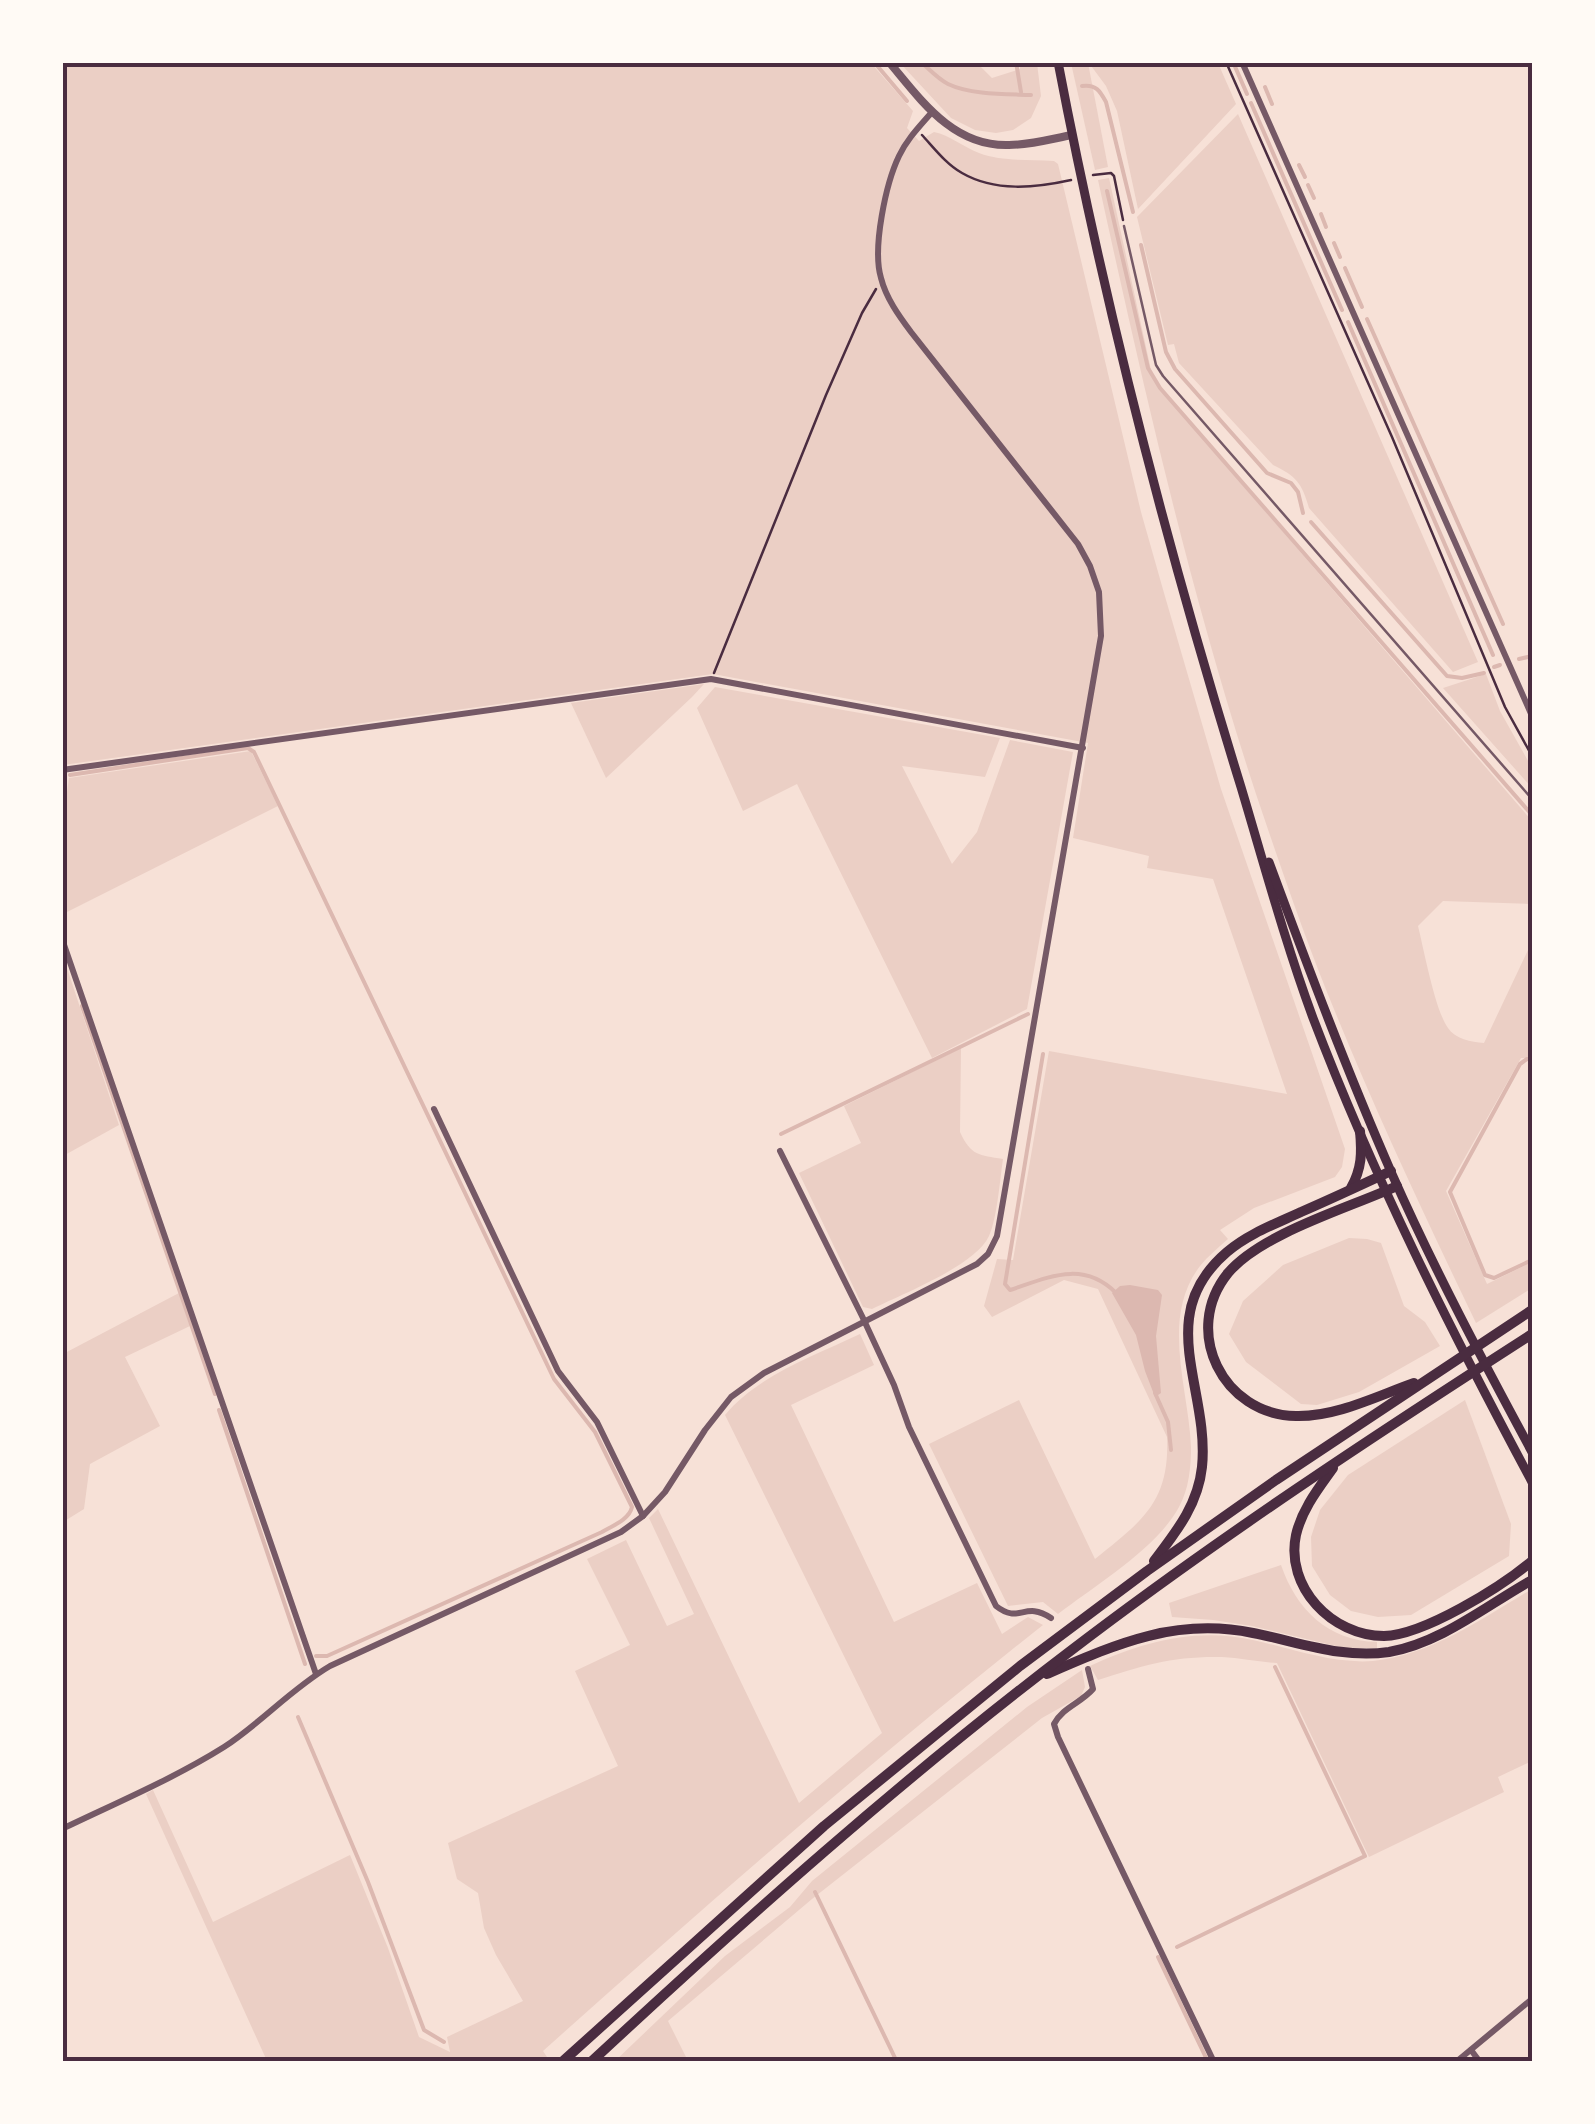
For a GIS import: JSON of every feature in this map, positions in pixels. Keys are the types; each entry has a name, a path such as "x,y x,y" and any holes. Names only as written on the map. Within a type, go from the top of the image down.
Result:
{"highway":[{"path":"1351,1189 1363,1158 1360,1130"},
{"path":"1146,1570 1180,1528 1199,1485 1202,1435 1187,1330 1189,1311 1200,1282 1239,1242 1385,1174"},
{"path":"1392,1188 1272,1241 1239,1262 1213,1301 1208,1334 1210,1352 1216,1368 1236,1394 1264,1411 1280,1415 1333,1412 1429,1378"},
{"path":"562,2062 851,1803 1007,1676 1146,1570 1532,1310"},
{"path":"591,2062 796,1875 1032,1680 1156,1587 1532,1334"},
{"path":"1340,1460 1302,1517 1295,1558 1307,1593 1318,1609 1347,1629 1386,1636 1416,1630 1532,1562"},
{"path":"1032,1680 1110,1647 1150,1634 1180,1630 1250,1632 1342,1653 1389,1652 1421,1643 1532,1580"}],"main road":[{"path":"1058,62 1118,344 1158,507 1288,947 1360,1130 1532,1452"},
{"path":"1240,786 1385,1174"},
{"path":"1392,1188 1466,1359 1532,1482"}],"street":[{"path":"889,62 948,127 984,143 1012,146 1072,135"},
{"path":"1242,62 1532,716"},
{"path":"62,1829 225,1746 316,1674 620,1532 643,1516 665,1492 731,1398 764,1374 977,1264 988,1254 997,1236 1102,621 1099,592 1078,544 911,332 881,281 880,224 897,160 932,112"},
{"path":"62,770 712,679 1083,748"},
{"path":"62,939 316,1674"},
{"path":"434,1109 558,1371 597,1422 643,1516"},
{"path":"780,1151 894,1384 909,1427 996,1606 1012,1615 1032,1610 1051,1618"},
{"path":"1088,1669 1092,1689 1054,1724 1214,2062"},
{"path":"1456,2062 1532,1999"},
{"path":"1471,2050 1480,2062"}],"lane":[{"path":"1124,226 1156,365 1162,376 1532,799"}],"path":[{"path":"1226,62 1392,437 1505,707 1532,756"},
{"path":"917,129 952,166 978,180 1026,187 1062,182"},
{"path":"1097,174 1114,176 1124,226"},
{"path":"712,679 826,394 862,313 881,281"}],"shaded area":[{"path":"62,63 871,63 913,111 907,128 919,141 934,132 988,156 1058,164 1141,512 1221,789 1345,1149 1342,1167 1335,1177 1254,1208 1220,1230 1228,1239 1200,1266 1181,1308 1180,1354 1191,1447 1189,1478 1182,1500 1169,1522 1141,1551 1058,1614 1043,1602 1008,1606 929,1444 1019,1400 1095,1559 1139,1521 1158,1494 1167,1459 1167,1437 1098,1289 1064,1280 992,1317 984,1306 997,1259 1013,1260 1049,1051 1287,1094 1213,879 1147,868 1149,856 1073,838 1088,743 713,674 63,765"},
{"path":"900,63 977,63 992,78 1020,69 1020,63 1037,63 1041,96 1031,118 1013,130 975,130 951,118"},
{"path":"1071,63 1088,63 1108,167 1095,170"},
{"path":"1089,63 1218,63 1236,104 1138,209 1117,111 1106,86"},
{"path":"1238,114 1478,662 1453,672 1309,508 1297,481 1273,465 1179,363 1174,344 1168,345 1137,217"},
{"path":"1109,178 1151,370 1159,388 1532,821 1532,904 1443,901 1418,926 1443,1019 1451,1032 1469,1041 1484,1043 1528,950 1532,953 1532,1058 1521,1058 1446,1191 1487,1284 1532,1262 1532,1288 1476,1323 1336,1014 1256,794 1210,642 1150,412 1098,180"},
{"path":"1486,674 1500,711 1532,768 1532,788 1443,688"},
{"path":"704,684 692,697 606,778 571,703"},
{"path":"715,687 1000,738 985,777 902,766 952,864 977,832 1010,740 1073,752 1027,1009 932,1058 797,784 743,811 697,708"},
{"path":"251,751 278,806 63,914 62,827 69,778"},
{"path":"63,956 119,1125 62,1156"},
{"path":"961,1048 960,1132 977,1153 1003,1159 992,1229 981,1247 954,1268 872,1309 863,1307 799,1173 861,1143 844,1106"},
{"path":"1349,1238 1381,1243 1404,1306 1425,1322 1440,1346 1359,1392 1317,1405 1301,1404 1246,1362 1229,1334 1243,1301 1283,1265"},
{"path":"1120,1286 1158,1290 1162,1295 1156,1336 1161,1393 1155,1397 1136,1335 1112,1293"},
{"path":"179,1293 190,1326 125,1357 160,1426 90,1464 84,1509 63,1522 63,1354"},
{"path":"860,1334 874,1365 791,1405 894,1622 977,1583 1002,1634 1028,1617 1043,1625 727,1888 543,2051 547,2057 542,2061 267,2061 146,1794 153,1790 213,1922 350,1855 419,2037 450,2052 447,2037 523,2001 484,1928 478,1893 457,1879 448,1843 618,1766 575,1671 630,1645 587,1559 626,1540 667,1626 694,1614 649,1518 658,1509 799,1803 882,1733 725,1415 770,1378"},
{"path":"1465,1400 1511,1524 1509,1556 1411,1615 1378,1617 1351,1611 1330,1595 1312,1566 1311,1537 1320,1510 1348,1475"},
{"path":"1281,1565 1295,1595 1316,1620 1343,1636 1377,1642 1377,1648 1344,1648 1252,1626 1172,1617 1169,1603"},
{"path":"1532,1589 1532,1761 1498,1777 1504,1792 1369,1857 1277,1663 1188,1658 1098,1680 1090,1666 1149,1644 1211,1635 1343,1660 1373,1661 1416,1651 1456,1634"},
{"path":"1082,1670 1085,1687 1081,1696 1042,1718 812,1899 668,2021 688,2061 614,2062 725,1956 790,1907 812,1881 1027,1707"}],"waterway":[{"path":"874,62 907,101"},
{"path":"921,62 957,88 1031,95"},
{"path":"1016,62 1021,92"},
{"path":"1233,62 1247,94"},
{"path":"1082,86 1097,89 1106,102 1133,212"},
{"path":"1265,87 1272,104"},
{"path":"1251,103 1342,310"},
{"path":"1299,165 1305,177"},
{"path":"1308,185 1314,198"},
{"path":"1107,191 1148,368 1160,388 1532,815"},
{"path":"1321,214 1326,227"},
{"path":"1334,243 1340,257"},
{"path":"1141,245 1166,352 1175,369 1267,473 1291,483 1298,492 1303,513"},
{"path":"1345,268 1362,307"},
{"path":"1367,319 1503,624"},
{"path":"1348,322 1493,655"},
{"path":"1311,522 1447,676 1462,678 1484,673"},
{"path":"1519,659 1532,656"},
{"path":"1494,667 1500,665"},
{"path":"70,775 248,748 254,752 554,1379 595,1432 632,1507 624,1519 602,1532 327,1656 316,1656"},
{"path":"82,1006 215,1394"},
{"path":"781,1134 1028,1014"},
{"path":"1043,1054 1005,1284 1010,1290 1052,1277 1078,1274 1104,1283 1116,1293"},
{"path":"1532,1059 1520,1064 1450,1192 1485,1275 1494,1278 1532,1260"},
{"path":"1155,1393 1168,1422 1171,1450"},
{"path":"219,1410 305,1664"},
{"path":"1177,1947 1365,1856 1275,1667"},
{"path":"298,1717 368,1882 424,2030 444,2042"},
{"path":"815,1892 897,2062"},
{"path":"1158,1957 1208,2062"}]}
